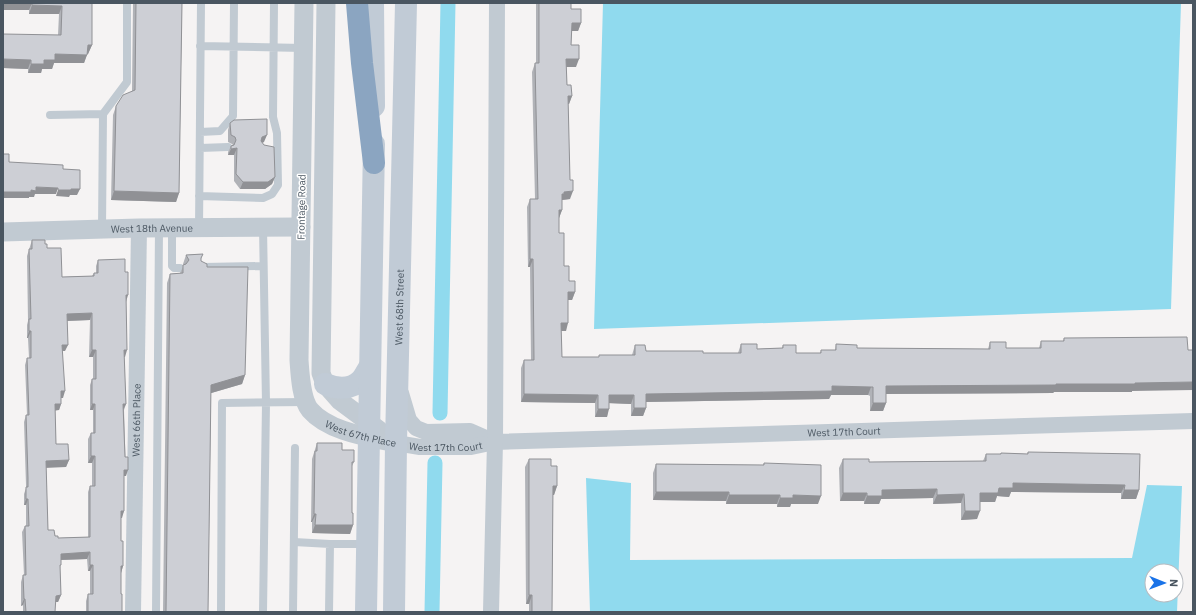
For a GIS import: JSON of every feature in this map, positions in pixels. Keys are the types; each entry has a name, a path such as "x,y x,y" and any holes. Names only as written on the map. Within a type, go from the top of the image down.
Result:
{"highway":[{"path":"357,3 362,63 374,163"}],"main road":[{"path":"366,612 374,163 375,62 373,3"},
{"name":"West 68th Street","path":"394,612 397,381 406,3"},
{"path":"325,384 341,388 352,386 361,380 370,366"}],"street":[{"name":"Frontage Road","path":"304,3 299,360 303,394 308,406"},
{"path":"325,384 320,363 326,3"},
{"path":"491,612 495,442 497,3"},
{"path":"301,227 309,233 314,240 322,258"},
{"name":"West 18th Avenue","path":"3,232 139,228 301,227"},
{"name":"West 66th Place","path":"133,612 139,228"},
{"name":"West 17th Court","path":"397,381 409,420 416,428 426,432 470,431 495,442"},
{"name":"West 67th Place","path":"325,384 369,429 396,443"},
{"name":"West 67th Place","path":"308,406 329,426 369,429"},
{"name":"West 17th Court","path":"396,443 420,446 471,447 495,442 1193,421"}],"lane":[{"path":"102,229 103,114 127,82 127,3"},
{"path":"199,228 200,3"},
{"path":"200,132 220,131 233,116 234,3"},
{"path":"200,196 263,198 272,194 278,185 274,147 277,133 273,117 274,3"},
{"path":"200,46 303,48"},
{"path":"50,115 103,114"},
{"path":"200,148 228,148"},
{"path":"262,227 266,403 263,612"},
{"path":"166,228 172,266 174,268 180,268"},
{"path":"156,612 166,228"},
{"path":"204,267 263,266"},
{"path":"221,612 222,403 266,403 308,406"},
{"path":"294,612 295,448"},
{"path":"294,542 367,544"},
{"path":"329,612 330,544"}],"water":[{"path":"603,3 1181,3 1171,309 594,329"},
{"path":"586,478 631,483 630,560 1132,558 1147,485 1182,486 1179,563 1144,563 1144,603 1177,603 1177,612 590,612"}],"building":[{"path":"32,3 92,3 92,45 88,45 87,55 55,54 55,60 44,60 44,64 31,64 31,60 3,59 3,34 61,35 62,6 32,5"},
{"path":"136,3 182,3 179,193 114,191 116,106 123,95 135,90"},
{"path":"539,3 571,3 571,9 581,9 581,23 572,23 571,45 579,45 579,59 566,59 567,85 571,85 572,96 568,96 570,180 573,180 573,191 564,192 564,194 562,194 562,210 559,210 559,233 564,233 564,266 569,266 569,281 575,281 575,292 568,292 568,323 561,323 562,357 635,355 635,345 645,345 646,351 741,353 741,344 757,344 757,349 783,348 783,345 796,345 796,353 821,353 821,350 836,350 836,344 857,345 857,348 990,349 990,342 1006,342 1006,348 1041,348 1041,341 1064,341 1064,338 1187,337 1188,350 1193,350 1193,382 1135,384 886,386 886,403 873,403 873,387 832,386 832,391 646,394 646,408 634,408 634,395 609,395 609,409 598,409 598,395 524,394 524,360 534,360 533,259 530,259 530,199 538,199 535,63 539,63"},
{"path":"267,119 267,135 262,137 261,141 264,145 274,147 275,177 268,182 243,182 236,174 237,148 231,149 231,146 234,145 236,140 235,137 231,135 230,123 234,120"},
{"path":"3,154 9,154 9,162 63,165 63,169 80,170 80,189 58,190 58,188 36,187 36,191 31,190 31,192 3,192"},
{"path":"32,240 45,240 47,248 61,248 62,277 94,276 94,273 98,273 98,260 125,259 125,272 128,272 128,295 126,295 127,350 124,350 126,404 123,404 125,457 128,457 128,470 124,470 124,511 121,511 121,541 123,541 123,566 121,566 122,612 88,612 88,594 93,594 93,565 90,565 90,552 61,554 61,595 56,596 55,612 26,612 23,575 26,575 25,526 29,526 28,499 26,499 28,478 26,415 29,415 27,358 31,358 31,331 29,331 29,319 31,319 29,249 32,249","holes":["92,313 92,350 96,350 96,379 92,379 92,404 95,404 95,433 91,433 91,456 95,456 95,486 90,486 90,537 58,538 58,536 55,536 54,530 48,530 46,461 69,460 68,444 56,444 55,404 61,404 61,391 65,391 62,345 68,345 67,314"]},
{"path":"203,254 201,261 207,264 207,267 248,267 245,375 211,385 208,612 166,612 170,274 183,273 183,265 189,260 186,255"},
{"path":"317,443 342,443 342,450 354,450 354,462 352,462 353,525 315,525 315,451 317,451"},
{"path":"1028,452 1140,454 1139,490 1124,490 1125,485 1013,483 1013,488 999,488 998,493 980,493 980,511 965,511 964,494 937,495 937,489 882,490 882,496 867,496 867,493 843,493 843,459 869,459 869,462 986,461 986,454 1028,454"},
{"path":"529,459 551,459 551,466 557,466 557,486 553,486 552,612 532,612 532,595 529,595"},
{"path":"764,463 821,465 821,496 793,495 793,498 780,498 780,495 729,495 729,492 656,492 656,464 764,465"}],"waterway":[{"path":"440,413 448,3"},
{"path":"432,612 435,463"}]}
